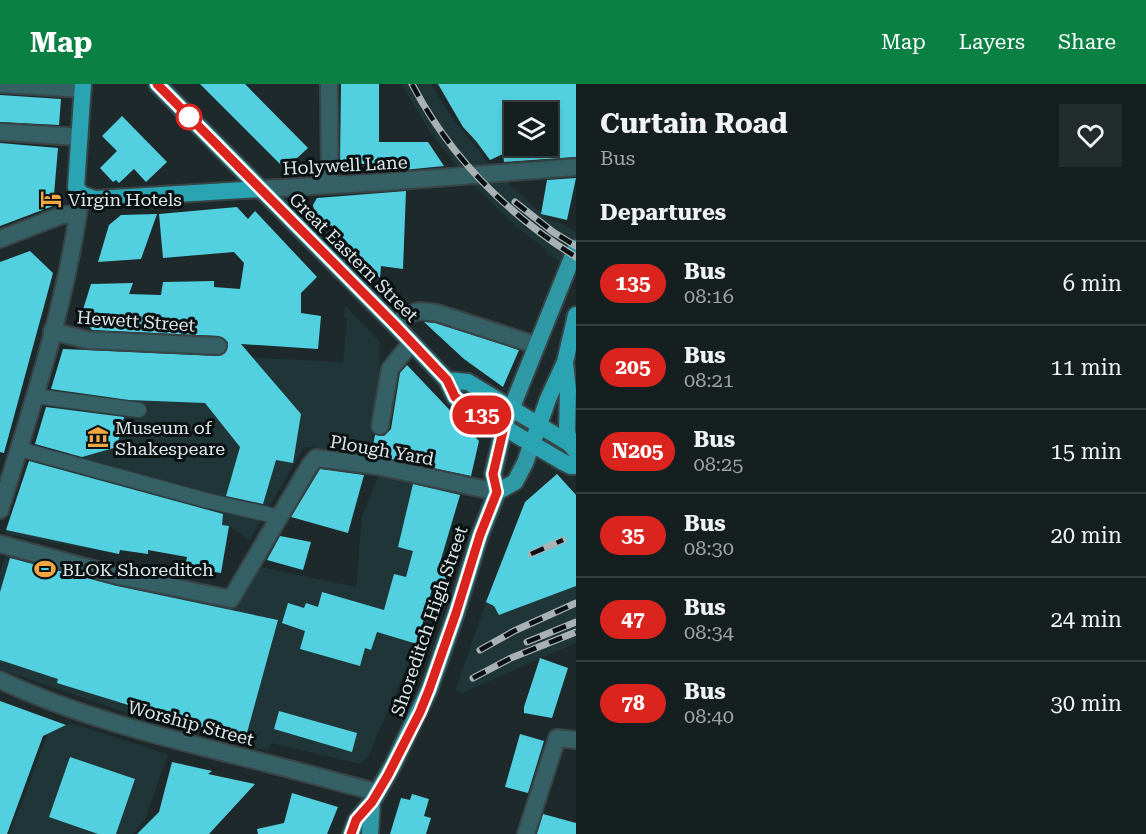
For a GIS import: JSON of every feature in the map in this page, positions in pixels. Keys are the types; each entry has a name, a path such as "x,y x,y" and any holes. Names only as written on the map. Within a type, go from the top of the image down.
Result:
{"highway":[{"name":"Great Eastern Street","path":"157,84 395,325 447,380 455,397 571,466 576,466"},
{"path":"81,194 76,187 83,86"},
{"name":"Holywell Lane","path":"81,194 95,199 261,189"},
{"name":"Shoreditch High Street","path":"532,443 551,390 565,362 576,315"},
{"path":"565,362 568,390 567,431 573,448"},
{"path":"447,380 468,382 573,448"}],"main road":[{"name":"Shoreditch High Street","path":"351,834 356,820 374,797 404,746 429,690 480,535 497,492 493,474 504,427 576,248"},
{"name":"Shoreditch High Street","path":"497,492 515,482 532,443"},
{"path":"370,834 374,797"}],"street":[{"path":"0,84 83,86"},
{"path":"329,84 330,185"},
{"path":"0,132 80,137"},
{"name":"Holywell Lane","path":"261,189 576,167"},
{"path":"0,510 35,396 66,279 81,194"},
{"path":"0,239 62,215 78,214"},
{"path":"395,325 410,314 419,311 437,313 536,345"},
{"name":"Hewett Street","path":"52,332 87,340 218,346"},
{"path":"380,426 390,369 411,343"},
{"path":"35,396 139,410"},
{"path":"19,449 209,501 279,517"},
{"name":"Plough Yard","path":"0,544 110,574 231,599 312,461 316,458 377,466 497,492"},
{"name":"Worship Street","path":"0,680 63,707 374,797"},
{"path":"526,834 557,738 576,740"}],"shaded area":[{"path":"402,84 431,84 451,116 490,165 533,206 555,223 557,221 576,232 576,271 546,253 547,250 519,229 471,183 429,131"},
{"path":"345,305 380,342 379,383 370,457 318,450 318,447 304,447 249,541 229,526 128,514 119,554 5,534 33,449 68,460 84,418 46,405 63,349 343,362 347,318 344,318"},
{"path":"380,472 462,490 417,644 368,757 360,764 271,743 268,751 244,745 136,716 0,669 0,573 7,551 101,578 238,606 256,566 356,587 362,515"},
{"path":"556,474 576,495 576,643 462,693 455,691 486,602 525,502"},
{"path":"71,723 168,754 145,820 133,834 10,834 48,733"}],"building":[{"path":"200,84 245,84 308,148 285,169"},
{"path":"341,84 379,84 379,142 428,142 444,166 393,171 394,164 340,164"},
{"path":"438,84 576,84 576,157 504,162 503,154 490,160 463,127"},
{"path":"0,95 61,99 59,125 0,122"},
{"path":"122,116 167,162 146,182 134,169 119,183 116,180 113,182 100,168 117,151 102,136"},
{"path":"0,143 58,148 53,206 0,226"},
{"path":"576,178 567,220 541,214 547,180"},
{"path":"406,191 403,269 381,266 380,278 314,210 313,205 317,198"},
{"path":"237,207 248,219 255,211 317,277 301,293 301,313 321,316 318,349 241,344 301,414 293,463 276,460 263,504 226,496 240,447 205,403 129,400 51,389 63,349 218,356 226,352 228,342 219,336 92,330 81,316 91,284 133,283 129,294 161,295 163,282 214,281 214,287 240,289 244,263 234,252 163,258 159,214"},
{"path":"157,214 141,259 98,262 109,225 121,215"},
{"path":"30,251 53,273 4,453 0,452 0,262"},
{"path":"424,322 435,323 519,350 503,387 464,359"},
{"path":"407,365 479,441 471,476 371,455 375,435 384,436 391,429 400,373"},
{"path":"46,407 124,417 117,447 82,457 35,444"},
{"path":"29,461 223,514 222,525 229,526 221,573 185,567 187,557 148,550 148,554 120,550 119,554 6,530"},
{"path":"320,469 364,475 348,533 291,517"},
{"path":"557,474 576,495 576,586 499,615 494,606 486,602 525,502"},
{"path":"413,484 460,495 439,566 449,569 444,584 434,581 417,644 377,632 371,650 365,648 360,666 300,649 305,631 282,623 288,603 304,608 306,603 318,607 322,592 384,610 394,574 406,577 413,551 398,547"},
{"path":"280,536 311,542 303,570 267,560"},
{"path":"10,558 117,586 278,620 245,740 57,683 58,679 0,660 0,592"},
{"path":"540,658 568,668 552,718 524,713"},
{"path":"0,701 66,725 43,736 7,834 0,834"},
{"path":"279,711 357,733 352,752 274,729"},
{"path":"520,734 544,741 528,793 505,787"},
{"path":"70,757 135,779 116,834 98,834 49,817"},
{"path":"172,762 212,771 208,774 255,784 209,834 137,834 159,812"},
{"path":"292,793 338,807 327,834 258,834 257,829 284,823"},
{"path":"412,794 429,799 424,816 431,818 426,834 390,834 401,798 410,800"},
{"path":"543,814 576,823 576,834 537,834"}],"railway":[{"path":"412,84 444,136 482,182 527,222 576,257"},
{"path":"515,202 553,232 576,246"},
{"path":"531,554 563,540"},
{"path":"480,650 514,631 576,603"},
{"path":"527,642 576,622"},
{"path":"473,678 511,658 576,632"}],"bus line":[{"name":"135","path":"157,84 395,325 447,380 455,397 504,427 493,474 497,492 480,535 429,690 404,746 372,802 356,820 351,834"}],"place":[{"name":"Virgin Hotels","path":"51,199"},
{"name":"Museum of Shakespeare","path":"98,437"},
{"name":"BLOK Shoreditch","path":"45,569"}]}
